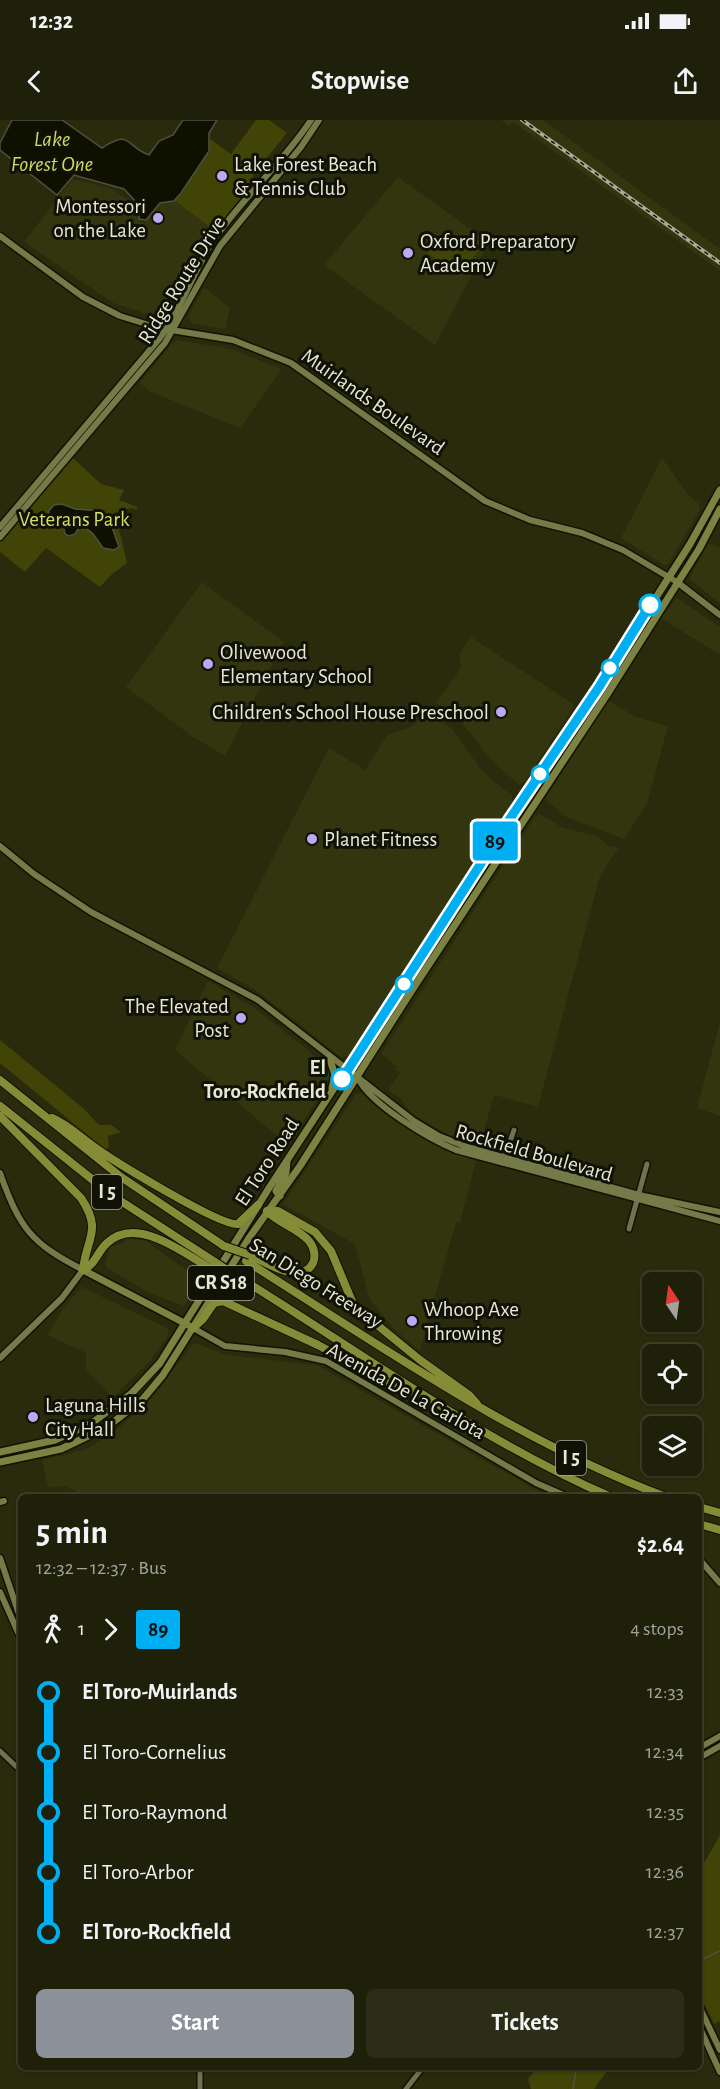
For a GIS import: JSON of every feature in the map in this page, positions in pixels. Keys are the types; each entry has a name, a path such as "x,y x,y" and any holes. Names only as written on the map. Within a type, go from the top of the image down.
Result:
{"highway":[{"name":"San Diego Freeway","path":"0,1080 120,1177 480,1409 594,1469 658,1494"},
{"name":"San Diego Freeway","path":"0,1106 113,1196 213,1265 237,1276 420,1394 545,1467 604,1494"},
{"path":"42,1114 67,1125 93,1146 128,1168 220,1220 238,1224 258,1205"},
{"path":"0,1116 90,1210 93,1234 83,1270"},
{"path":"248,1258 292,1273 305,1270 313,1262 314,1254 309,1241 267,1211"},
{"path":"267,1211 278,1211 322,1239 331,1251 354,1306 420,1360 470,1395 480,1409"},
{"path":"83,1270 93,1265 107,1243 122,1234 136,1232 152,1236 213,1265"},
{"path":"193,1328 203,1319 214,1303 223,1301 318,1345 397,1388 420,1394"},
{"path":"702,1508 720,1513"},
{"path":"702,1525 720,1530"}],"main road":[{"name":"Ridge Route Drive","path":"0,527 167,328 212,242 290,150 311,120"},
{"name":"Ridge Route Drive","path":"0,537 144,370 175,329 220,246 302,147 319,120"},
{"name":"Muirlands Boulevard","path":"0,236 83,297 130,319 232,340 278,357 308,374 485,501 530,520 602,540 633,555 677,582 720,615"},
{"name":"El Toro Road","path":"0,1452 68,1436 108,1413 147,1379 185,1323 258,1205 599,687 720,490"},
{"path":"711,506 720,510"},
{"name":"El Toro Road","path":"0,1462 61,1449 114,1422 143,1399 163,1376 267,1211 280,1196 608,693 720,510"},
{"path":"599,687 608,693"},
{"path":"525,797 535,803"},
{"path":"0,846 34,874 91,912 249,995 348,1071"},
{"path":"430,943 439,949"},
{"path":"328,1099 335,1077 329,1056"},
{"name":"Rockfield Boulevard","path":"348,1071 414,1121 439,1136 503,1161 720,1221"},
{"path":"280,1196 276,1191 286,1173 287,1161"},
{"name":"Avenida De La Carlota","path":"0,1173 13,1210 30,1235 52,1254 225,1346 285,1352 326,1362 536,1483 561,1494"},
{"name":"Rockfield Boulevard","path":"638,1197 720,1212"},
{"path":"0,1358 55,1306 83,1270"},
{"path":"0,1558 18,1611"},
{"path":"702,1562 720,1583"},
{"path":"0,1592 18,1632"},
{"path":"702,1746 720,1736"},
{"path":"702,1756 720,1746"},
{"path":"702,2012 720,2050"},
{"path":"702,2033 720,2072"}],"street":[{"path":"503,1161 514,1130"},
{"path":"629,1229 647,1164"},
{"path":"0,1751 18,1768"},
{"path":"200,2070 200,2089"},
{"path":"405,2089 421,2070"}],"shaded area":[{"path":"501,120 543,120 720,249 720,271 513,122 509,126"},
{"name":"Oxford Preparatory Academy","path":"398,177 489,242 435,345 324,265"},
{"path":"72,179 112,189 138,207 135,216 144,223 160,204 175,201 215,231 169,316 163,319 113,303 24,242"},
{"path":"204,287 230,308 225,329 192,324 188,316"},
{"path":"178,340 231,349 282,369 240,428 149,391 140,383 173,342"},
{"path":"662,458 687,493 699,504 700,510 668,564 664,565 621,538"},
{"path":"708,544 720,547 720,603 689,579"},
{"name":"Olivewood Elementary School","path":"202,582 284,642 225,756 193,737 126,687"},
{"path":"677,598 720,627 720,655 661,618"},
{"path":"471,637 575,705 525,782 519,785 489,758 463,724 436,702 461,668 459,655"},
{"path":"611,702 636,717 668,726 647,804 624,839 566,817 545,799 607,703"},
{"path":"430,712 452,729 483,772 512,795 512,802 419,951 350,1055 342,1058 257,991 217,968 329,748 365,770 388,734 409,728"},
{"path":"540,814 562,827 596,836 609,846 619,847 600,876 538,1107 494,1095 480,1146 451,1137 411,1113 401,1099 388,1090 400,1072 395,1069 397,1066 381,1054 535,816"},
{"path":"208,981 253,1007 307,1049 329,1071 329,1082 288,1145 175,1050"},
{"path":"720,1022 720,1116 697,1108"},
{"path":"362,1093 418,1135 441,1148 476,1161 460,1223 456,1222 420,1351 392,1327 369,1298 355,1244 283,1204 356,1094"},
{"path":"125,1239 144,1240 201,1280 184,1306 149,1293 107,1268 105,1263 110,1247 125,1242"},
{"path":"82,1287 167,1328 169,1335 148,1363 112,1398 86,1369 86,1353 47,1335 64,1307"},
{"path":"192,1344 227,1355 317,1365 543,1494 82,1494 65,1486 48,1488 42,1460 84,1450 112,1434 154,1396"}],"green space":[{"name":"Lake Forest Beach & Tennis Club","path":"256,120 269,120 287,133 253,175 254,187 215,231 175,201 209,151 210,139 231,154"},
{"path":"451,236 469,236 483,243 462,275 458,276 427,253 436,243"},
{"name":"Veterans Park","path":"73,458 101,484 124,490 119,500 137,507 137,510 132,508 115,512 127,563 100,587 46,548 25,572 0,552 0,542"},
{"path":"0,1040 83,1108 99,1125 111,1125 121,1132 108,1136 109,1146 106,1150 0,1063"},
{"path":"720,1835 720,2021 714,2024 702,1999 702,1867"},
{"path":"536,2070 608,2070 594,2089 531,2089 528,2079"}],"water":[{"name":"Lake Forest One","path":"12,120 62,120 102,148 111,142 123,139 149,155 159,141 173,135 183,120 217,120 209,133 209,151 181,193 174,201 160,203 146,220 139,219 139,205 124,189 74,175 57,195 0,150 0,143"},
{"path":"62,504 75,509 103,511 108,516 119,547 114,550 103,548 91,532 80,526 75,534 69,536 65,534 63,524 48,512 54,505"}],"waterway":[{"path":"702,1960 720,1951"},
{"path":"573,2089 577,2070"}],"railway":[{"path":"522,120 720,263"}],"bus line":[{"name":"89","path":"342,1079 518,806 599,687 650,605"}],"place":[{"name":"Lake Forest Beach & Tennis Club","path":"222,176"},
{"name":"Montessori on the Lake","path":"158,218"},
{"name":"Oxford Preparatory Academy","path":"408,253"},
{"name":"Olivewood Elementary School","path":"208,664"},
{"name":"Children's School House Preschool","path":"501,712"},
{"name":"Planet Fitness","path":"312,839"},
{"name":"The Elevated Post","path":"241,1018"},
{"name":"El Toro-Rockfield","path":"342,1079"},
{"name":"Whoop Axe Throwing","path":"412,1321"},
{"name":"Laguna Hills City Hall","path":"33,1417"}]}
